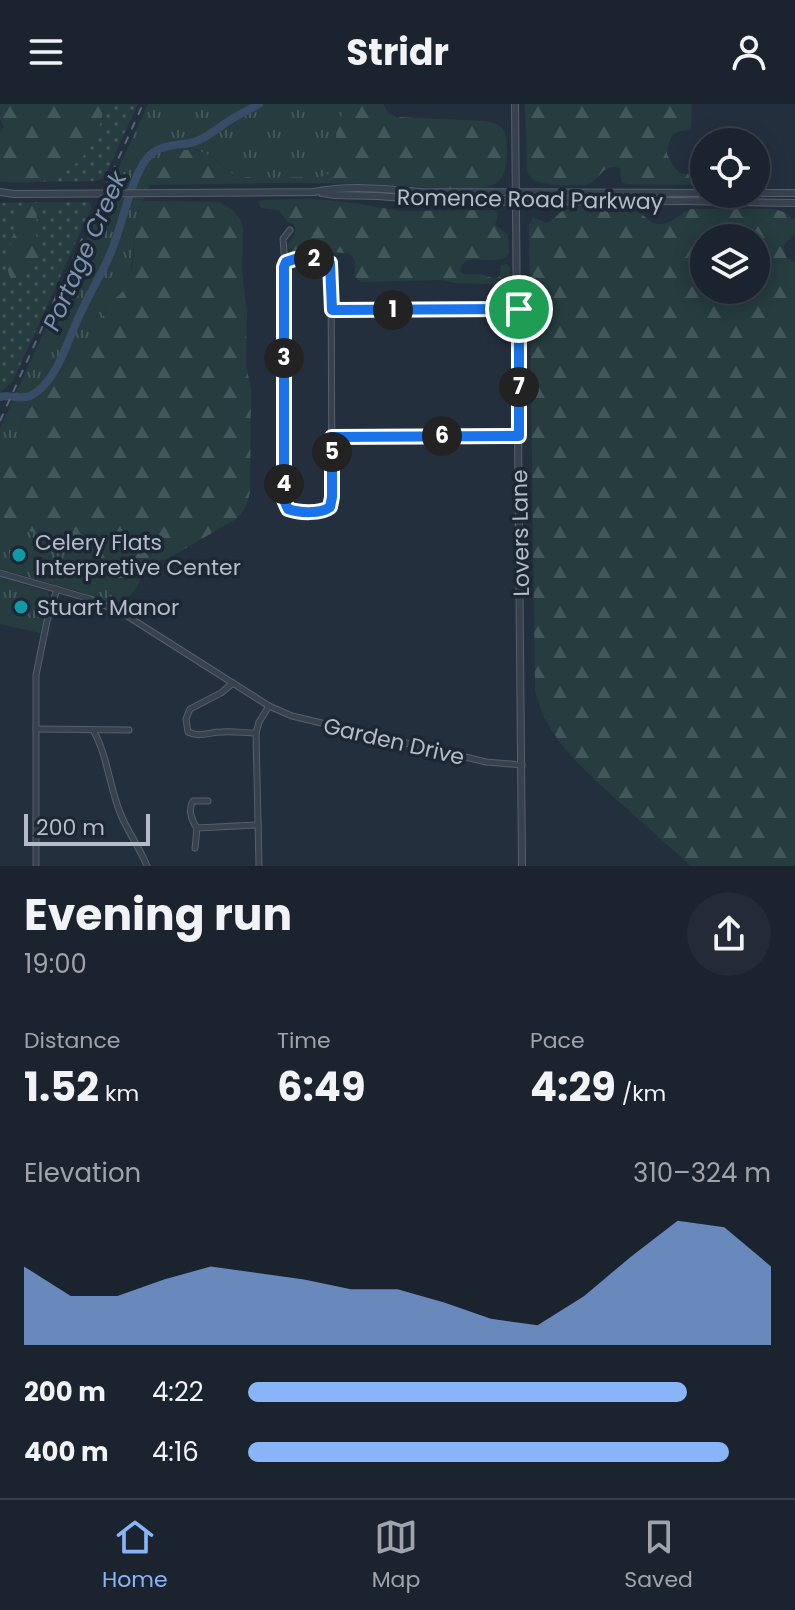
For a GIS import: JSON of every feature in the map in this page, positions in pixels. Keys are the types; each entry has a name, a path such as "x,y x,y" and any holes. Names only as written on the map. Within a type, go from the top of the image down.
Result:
{"street":[{"name":"Lovers Lane","path":"515,104 522,866"},
{"name":"Romence Road Parkway","path":"314,192 364,188 423,192 690,193"},
{"name":"Romence Road Parkway","path":"0,194 314,192 436,201 795,203"},
{"path":"770,193 795,193"},
{"path":"778,193 778,203"},
{"path":"285,264 295,259 323,259 329,261 331,267 332,500 330,507 324,511 293,511 284,503 283,239 290,230"},
{"path":"332,310 519,309"},
{"path":"332,437 519,436"},
{"name":"Garden Drive","path":"0,573 90,599 124,614 269,706 292,716 486,762 522,765"},
{"path":"36,866 38,663 57,589"},
{"path":"233,683 190,709 186,719 188,732 193,735 256,733"},
{"path":"259,866 256,733 269,706"},
{"path":"36,729 129,730"},
{"path":"93,730 122,817 147,866"},
{"path":"195,848 197,828 191,818 191,804 193,801 208,801"},
{"path":"197,828 258,825"}],"green space":[{"path":"0,104 104,104 94,141 69,169 40,181 0,182 0,132 4,127 0,119"},
{"path":"104,104 138,104 104,178 96,181 34,182 47,180 103,118"},
{"path":"148,104 348,104 337,123 339,162 332,172 321,177 239,176 196,149 176,151 165,158 138,211 130,278 122,292 106,306 100,324 91,336 26,410 0,480 0,428"},
{"path":"348,104 383,104 388,113 397,117 496,124 502,128 506,138 507,156 503,174 496,183 471,189 321,183 150,185 165,158 176,151 191,149 207,153 233,174 321,177 336,167 338,162 337,124"},
{"path":"525,104 692,104 691,127 673,135 667,154 677,170 690,174 690,185 626,184 621,181 620,168 614,167 605,169 588,184 560,185 532,179 527,168"},
{"path":"313,199 400,211 495,210 498,214 495,225 508,235 509,254 495,260 468,260 460,271 495,279 500,276 501,265 507,264 510,267 511,293 503,297 497,286 491,284 441,280 361,282 354,276 354,260 348,254 292,252 287,246 295,233 295,226 279,210 261,208 258,202"},
{"path":"142,201 220,202 240,219 247,314 246,365 251,389 250,489 246,506 236,519 167,559 146,563 135,590 120,598 109,592 97,547 86,540 55,546 32,532 10,527 0,512 0,480 26,410 91,336 100,324 106,306 122,292 132,269 137,218"},
{"path":"54,202 59,208 37,210 36,235 43,249 42,256 25,263 13,280 9,275 8,259 22,211 32,204"},
{"path":"89,202 92,207 13,381 0,393 0,203"},
{"path":"581,207 633,210 658,224 670,222 691,209 773,209 795,220 795,234 783,248 787,258 795,262 795,866 691,866 570,755 540,707 535,689 529,225 533,217 546,223 563,211"},
{"path":"0,512 10,527 32,532 55,546 86,540 92,542 99,551 110,594 121,598 132,593 123,606 116,606 81,592 0,569"},
{"path":"0,577 48,592 50,599 40,633 1,624 0,627"}],"waterway":[{"name":"Portage Creek","path":"0,397 30,396 54,372 109,256 133,186 149,156 163,148 200,140 259,104"}],"railway":[{"path":"0,421 143,104"}],"place":[{"name":"Celery Flats Interpretive Center","path":"19,555"},
{"name":"Stuart Manor","path":"21,607"}],"route":[{"path":"295,259 329,261 332,310 519,309 519,436 332,437 330,507 324,511 293,511 287,508 284,500 286,262 295,259"}]}
